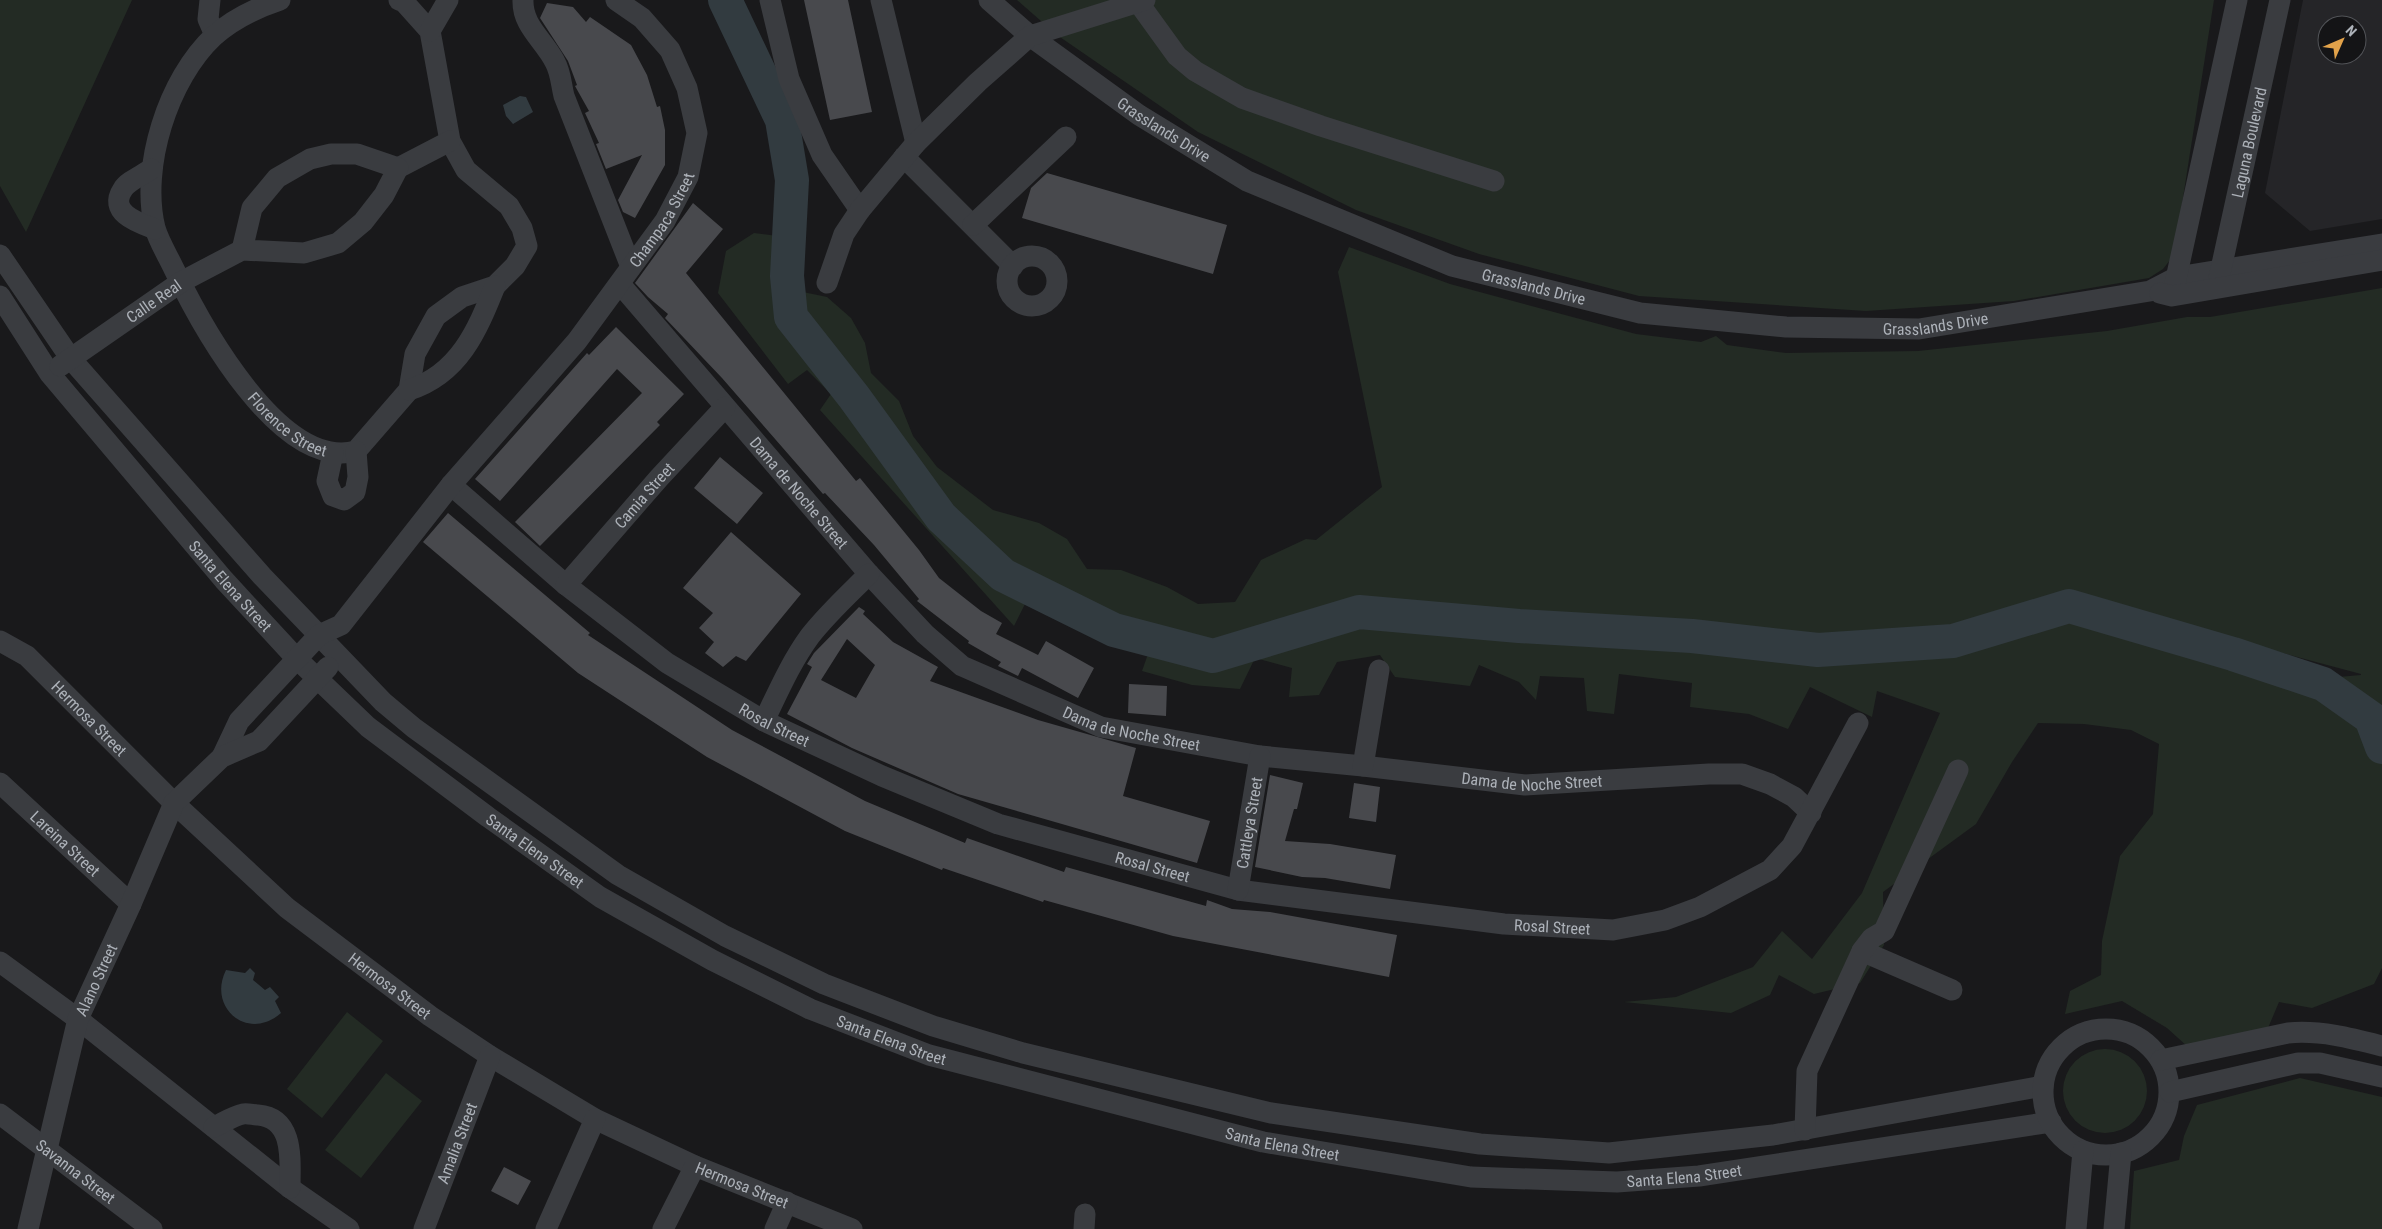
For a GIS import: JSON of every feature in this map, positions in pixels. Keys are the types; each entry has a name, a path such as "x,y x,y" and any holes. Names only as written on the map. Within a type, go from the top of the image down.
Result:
{"street":[{"path":"210,0 208,19 215,35"},
{"name":"Florence Street","path":"280,0 249,4 195,56 174,96 159,132 151,169 150,194 156,229 208,334 244,386 283,426 309,446 333,453 356,450 409,390"},
{"path":"430,31 448,0"},
{"name":"Champaca Street","path":"523,0 525,20 554,59 560,72 564,96 625,275"},
{"name":"Champaca Street","path":"616,0 642,18 670,50 687,88 696,133 688,177 665,221 625,275"},
{"path":"770,0 789,79 822,155 860,210"},
{"path":"881,0 910,150 973,225 1013,266"},
{"name":"Grasslands Drive","path":"989,0 1030,36 1139,115 1247,180 1452,266 1640,313 1786,327 1919,329 2219,278 2382,260"},
{"path":"2174,286 2237,0"},
{"name":"Laguna Boulevard","path":"2219,278 2280,0"},
{"path":"403,1 430,31 450,141 466,170 509,206 522,228 527,246 515,266 495,286 470,341 449,368 426,384 409,390 415,354 436,316 462,297 495,286"},
{"path":"827,283 844,234 860,210 910,150 978,82 1030,36 1142,1 1177,56 1195,71 1242,98 1321,126 1494,181"},
{"path":"973,225 1066,137"},
{"path":"398,168 357,154 331,154 310,159 277,178 252,208 242,250 304,254 338,243 363,222 384,195 398,168 450,141"},
{"path":"151,169 123,188 118,200 121,211 131,220 156,229"},
{"name":"Grasslands Drive","path":"2219,278 2282,261 2382,244"},
{"name":"Calle Real","path":"50,374 181,282 242,250"},
{"name":"Santa Elena Street","path":"0,255 71,358 262,576 382,702 414,728 618,875 725,936 824,984 933,1026 1022,1053 1271,1114 1480,1144 1609,1153 1805,1130 2043,1086"},
{"path":"222,757 238,721 319,635 341,625 451,485 577,341 625,275"},
{"name":"Dama de Noche Street","path":"625,275 726,407 869,574 925,634 962,666 1101,727 1260,756 1525,785 1709,774 1742,774 1770,784 1794,797 1811,814"},
{"name":"Santa Elena Street","path":"0,296 50,374 224,580 297,659 368,727 406,757 600,897 712,960 801,1004 929,1055 1253,1140 1471,1177 1617,1182 1699,1176 2051,1122"},
{"name":"Camia Street","path":"566,585 659,478 726,407"},
{"path":"333,453 327,481 333,496 344,500 355,492 358,477 356,450"},
{"name":"Rosal Street","path":"451,485 566,585 667,663 764,721 882,776 998,824 1238,890 1504,924 1613,930 1665,920 1700,907 1770,870 1792,846 1811,814 1858,723"},
{"path":"764,721 787,672 810,637 835,608 869,574"},
{"path":"222,757 259,740 319,679 338,654 341,625"},
{"name":"Hermosa Street","path":"0,641 27,656 174,804 287,908 430,1016 490,1056 595,1120 695,1166 852,1229"},
{"path":"1363,766 1379,670"},
{"name":"Cattleya Street","path":"1238,890 1260,756"},
{"name":"Alano Street","path":"28,1229 45,1150 78,1019 132,904 174,804 222,757"},
{"path":"1805,1130 1807,1071 1862,951 1872,938 1884,932 1958,770"},
{"name":"Lareina Street","path":"0,783 132,904"},
{"path":"1862,951 1952,990"},
{"path":"0,962 78,1019 290,1188 349,1229"},
{"path":"2108,1028 2124,1031 2138,1038 2151,1048 2161,1060 2167,1075 2170,1092 2165,1116 2160,1126 2143,1144 2121,1154 2102,1155 2083,1151 2064,1139 2051,1122 2046,1111 2043,1086 2046,1070 2064,1044 2077,1035 2092,1030 2108,1028"},
{"path":"2161,1060 2288,1033 2305,1032 2342,1036 2382,1046"},
{"name":"Amalia Street","path":"424,1229 490,1056"},
{"path":"2170,1092 2298,1064 2320,1063 2382,1078"},
{"name":"Savanna Street","path":"0,1114 151,1229"},
{"path":"214,1127 243,1114 265,1116 278,1121 286,1134 290,1158 290,1188"},
{"path":"546,1229 595,1120"},
{"path":"2076,1229 2083,1151"},
{"path":"2114,1229 2121,1154"},
{"path":"663,1229 695,1166"},
{"path":"775,1229 787,1202"}],"shaded area":[{"path":"0,0 132,0 26,232 0,186"},
{"path":"1017,0 2214,0 2174,255 2163,269 2149,278 2014,301 1866,311 1639,296 1479,254 1356,210 1198,132 1057,35"},
{"path":"2303,0 2382,0 2382,219 2310,231 2265,193"},
{"path":"520,96 526,97 533,112 513,124 506,116 503,105"},
{"path":"754,233 778,236 803,292 827,297 851,318 865,343 871,373 899,401 913,436 937,467 993,510 1039,523 1067,539 1087,569 1121,570 1167,587 1198,604 1235,602 1261,560 1306,539 1316,540 1382,487 1338,272 1349,247 1450,284 1636,334 1701,342 1716,336 1727,345 1786,353 1918,351 2107,331 2187,317 2210,317 2382,288 2382,968 2374,984 2312,1008 2279,1002 2268,1028 2188,1047 2167,1028 2122,1001 2065,1014 2070,991 2101,975 2102,941 2120,856 2153,814 2159,744 2131,730 2084,724 2038,723 2012,762 1976,824 1883,892 1884,945 1860,983 1814,994 1779,975 1770,995 1731,1013 1624,1002 1676,997 1753,967 1782,931 1812,959 1862,893 1940,713 1877,691 1872,717 1810,687 1788,729 1749,714 1690,707 1692,683 1619,674 1614,714 1587,711 1584,678 1540,676 1536,700 1519,682 1479,665 1470,686 1395,677 1380,655 1337,662 1319,695 1289,697 1292,668 1255,658 1240,689 1192,685 1142,671 1148,654 1108,641 1026,602 1014,626 820,410 831,394 807,370 788,384 718,293 726,251","holes":["2260,647 2361,674 2338,677"]},
{"path":"250,968 255,973 253,980 265,990 270,987 279,997 275,1001 281,1013 268,1021 256,1024 244,1022 234,1017 226,1008 222,997 222,984 226,970 245,973"},
{"path":"347,1012 383,1041 322,1118 287,1089"},
{"path":"2105,1049 2121,1052 2135,1061 2144,1075 2147,1091 2144,1107 2135,1121 2121,1130 2105,1133 2089,1130 2075,1121 2066,1107 2063,1091 2066,1075 2075,1061 2089,1052"},
{"path":"386,1073 422,1101 361,1178 325,1150"},
{"path":"2300,1078 2382,1097 2382,1229 2130,1229 2134,1171 2179,1160 2184,1136 2197,1105"}],"building":[{"path":"804,0 848,0 872,112 830,120"},
{"path":"547,3 573,7 586,22 590,17 631,45 647,75 657,107 660,106 665,130 665,165 635,218 623,212 618,200 642,155 606,169 596,144 599,143 585,113 589,111 575,86 577,85 568,61 540,18"},
{"path":"1047,173 1227,225 1213,274 1022,218 1031,188"},
{"path":"693,203 723,229 686,273 856,481 860,478 919,550 939,578 981,611 1002,623 996,634 1038,655 1046,641 1094,668 1078,698 1022,668 1018,676 998,666 1001,662 968,643 969,641 917,601 919,599 874,545 825,493 823,494 722,378 665,318 668,314 635,283"},
{"path":"616,327 684,394 657,422 660,425 540,546 515,522 642,393 617,369 500,501 475,479 587,353 589,355"},
{"path":"720,457 763,493 737,524 694,488"},
{"path":"448,513 590,633 588,635 732,730 865,801 965,843 967,838 1064,872 1066,867 1206,906 1207,900 1232,909 1270,912 1397,935 1389,977 1173,936 1044,900 1043,902 943,868 942,870 845,831 707,757 578,673 423,542"},
{"path":"731,532 801,594 746,661 736,656 723,667 705,653 714,642 699,628 713,613 683,588"},
{"path":"859,607 865,611 863,614 893,642 938,667 930,681 1038,720 1136,748 1123,796 1210,821 1197,863 958,794 852,748 787,714 812,667 807,664 814,653","holes":["847,639 875,665 856,698 821,680"]},
{"path":"1129,684 1167,686 1166,716 1128,713"},
{"path":"1270,775 1303,783 1297,809 1294,809 1285,841 1330,844 1396,855 1390,889 1325,878 1302,877 1255,867"},
{"path":"1354,783 1380,787 1376,822 1349,818"},
{"path":"504,1167 531,1181 518,1205 491,1191"}],"waterway":[{"path":"725,0 782,120 792,180 787,276 791,317 854,397 941,517 1003,575 1114,630 1213,656 1359,612 1519,626 1692,636 1818,650 1953,641 2069,606 2233,654 2323,684 2371,718 2382,747"}]}
